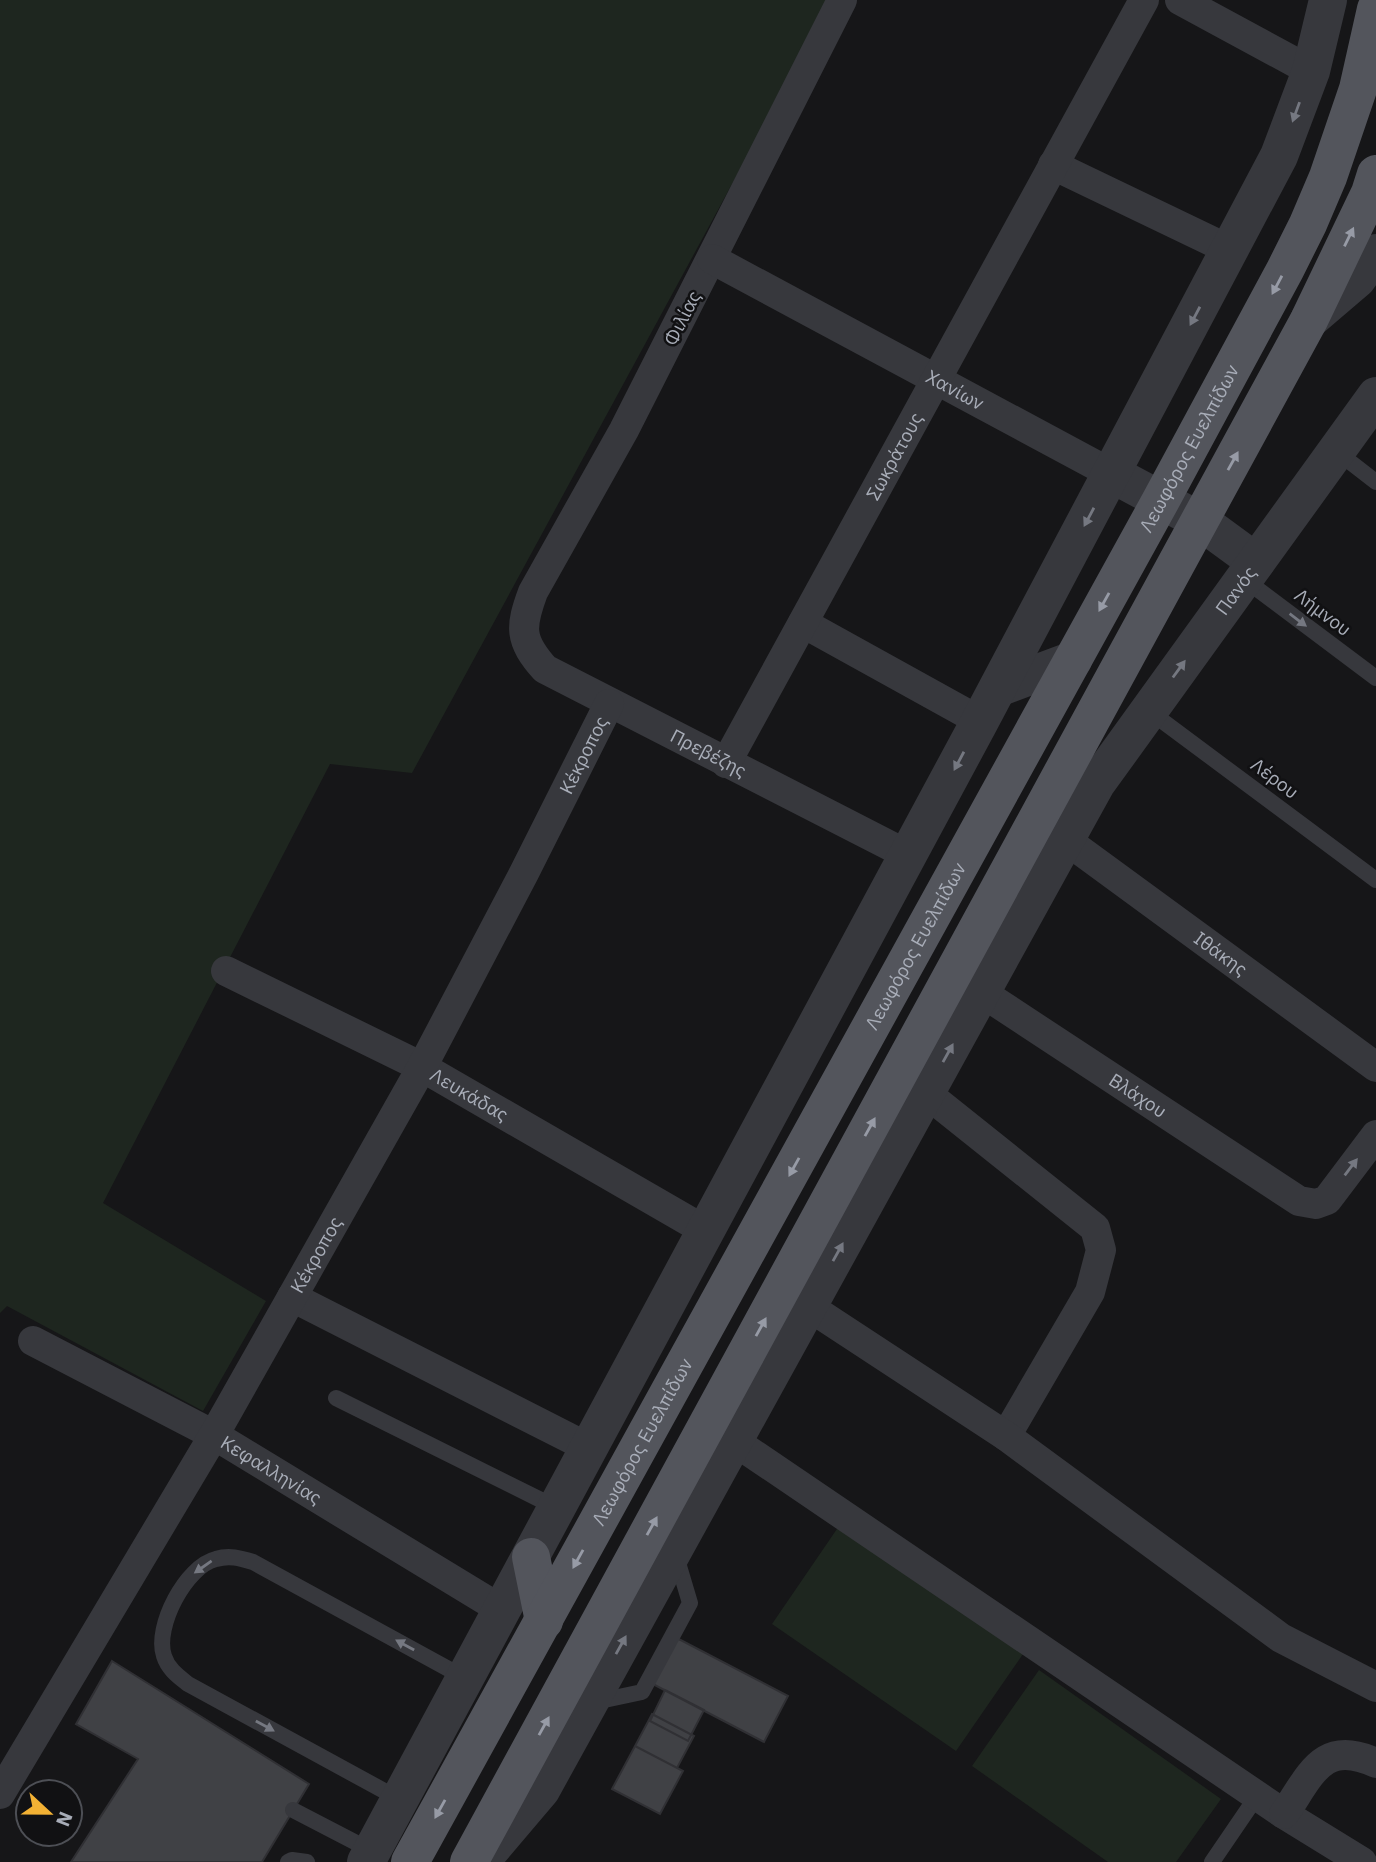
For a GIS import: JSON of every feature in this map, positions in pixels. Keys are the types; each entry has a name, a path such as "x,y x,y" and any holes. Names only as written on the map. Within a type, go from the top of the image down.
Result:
{"main road":[{"name":"Λεωφόρος Ευελπίδων","path":"410,1862 1161,500 1285,270 1328,177 1358,89 1376,9"},
{"path":"469,1862 795,1298 1084,771 1200,521 1309,320 1370,193 1376,174"},
{"path":"531,1557 544,1621"}],"street":[{"name":"Φιλίας","path":"524,635 525,612 533,592 624,430 842,0"},
{"name":"Σωκράτους","path":"726,763 1144,0"},
{"path":"1180,0 1311,71"},
{"path":"369,1857 980,722 1279,156 1311,71 1328,0"},
{"path":"1279,156 1328,177"},
{"path":"1053,165 1230,250"},
{"path":"1309,320 1357,279 1376,253"},
{"name":"Χανίων","path":"712,259 1200,521 1239,532 1255,564"},
{"name":"Πανός","path":"480,1862 541,1790 734,1441 795,1298 926,1093 966,985 1066,840 1084,771 1149,711 1376,396"},
{"path":"803,623 980,722"},
{"name":"Πρεβέζης","path":"524,635 530,652 545,669 908,855"},
{"path":"998,688 1073,660"},
{"name":"Κέκροπος","path":"0,1794 214,1435 422,1067 609,704"},
{"name":"Ιθάκης","path":"1066,840 1376,1067"},
{"name":"Λευκάδας","path":"226,971 422,1067 706,1231"},
{"name":"Βλάχου","path":"966,985 1299,1201 1316,1204 1327,1199 1376,1135"},
{"path":"787,1080 863,1042"},
{"path":"926,1093 1095,1228 1101,1250 1090,1292 1006,1436"},
{"path":"292,1297 589,1448"},
{"path":"795,1298 1006,1436 1281,1638 1376,1687"},
{"name":"Κεφαλληνίας","path":"33,1341 214,1435 502,1610"},
{"path":"734,1441 1257,1796 1362,1862"},
{"path":"1284,1814 1321,1761 1340,1754 1359,1755 1376,1763"}],"lane":[{"path":"1336,451 1376,482"},
{"name":"Λήμνου","path":"1255,564 1376,678"},
{"name":"Λέρου","path":"1149,711 1376,880"},
{"path":"337,1398 557,1508"},
{"path":"400,1800 188,1684 173,1672 164,1656 162,1637 167,1618 185,1584 197,1569 214,1559 234,1556 253,1562 465,1678"},
{"path":"1212,1862 1257,1796"},
{"path":"293,1810 369,1857"},
{"path":"288,1862 307,1862"}],"shaded area":[{"path":"0,0 832,0 412,773 330,764 103,1203 266,1301 203,1411 7,1306 0,1313"},
{"path":"839,1526 1023,1654 956,1751 772,1624"},
{"path":"1039,1670 1221,1799 1176,1862 1108,1862 972,1766"}],"building":[{"path":"671,1635 788,1696 764,1742 647,1681"},
{"path":"112,1661 309,1784 262,1862 71,1862 80,1848 84,1848 84,1842 138,1759 76,1724"},
{"path":"665,1690 704,1710 688,1741 650,1721"},
{"path":"652,1714 694,1736 677,1768 635,1746"},
{"path":"635,1746 683,1771 660,1814 612,1789"}]}
